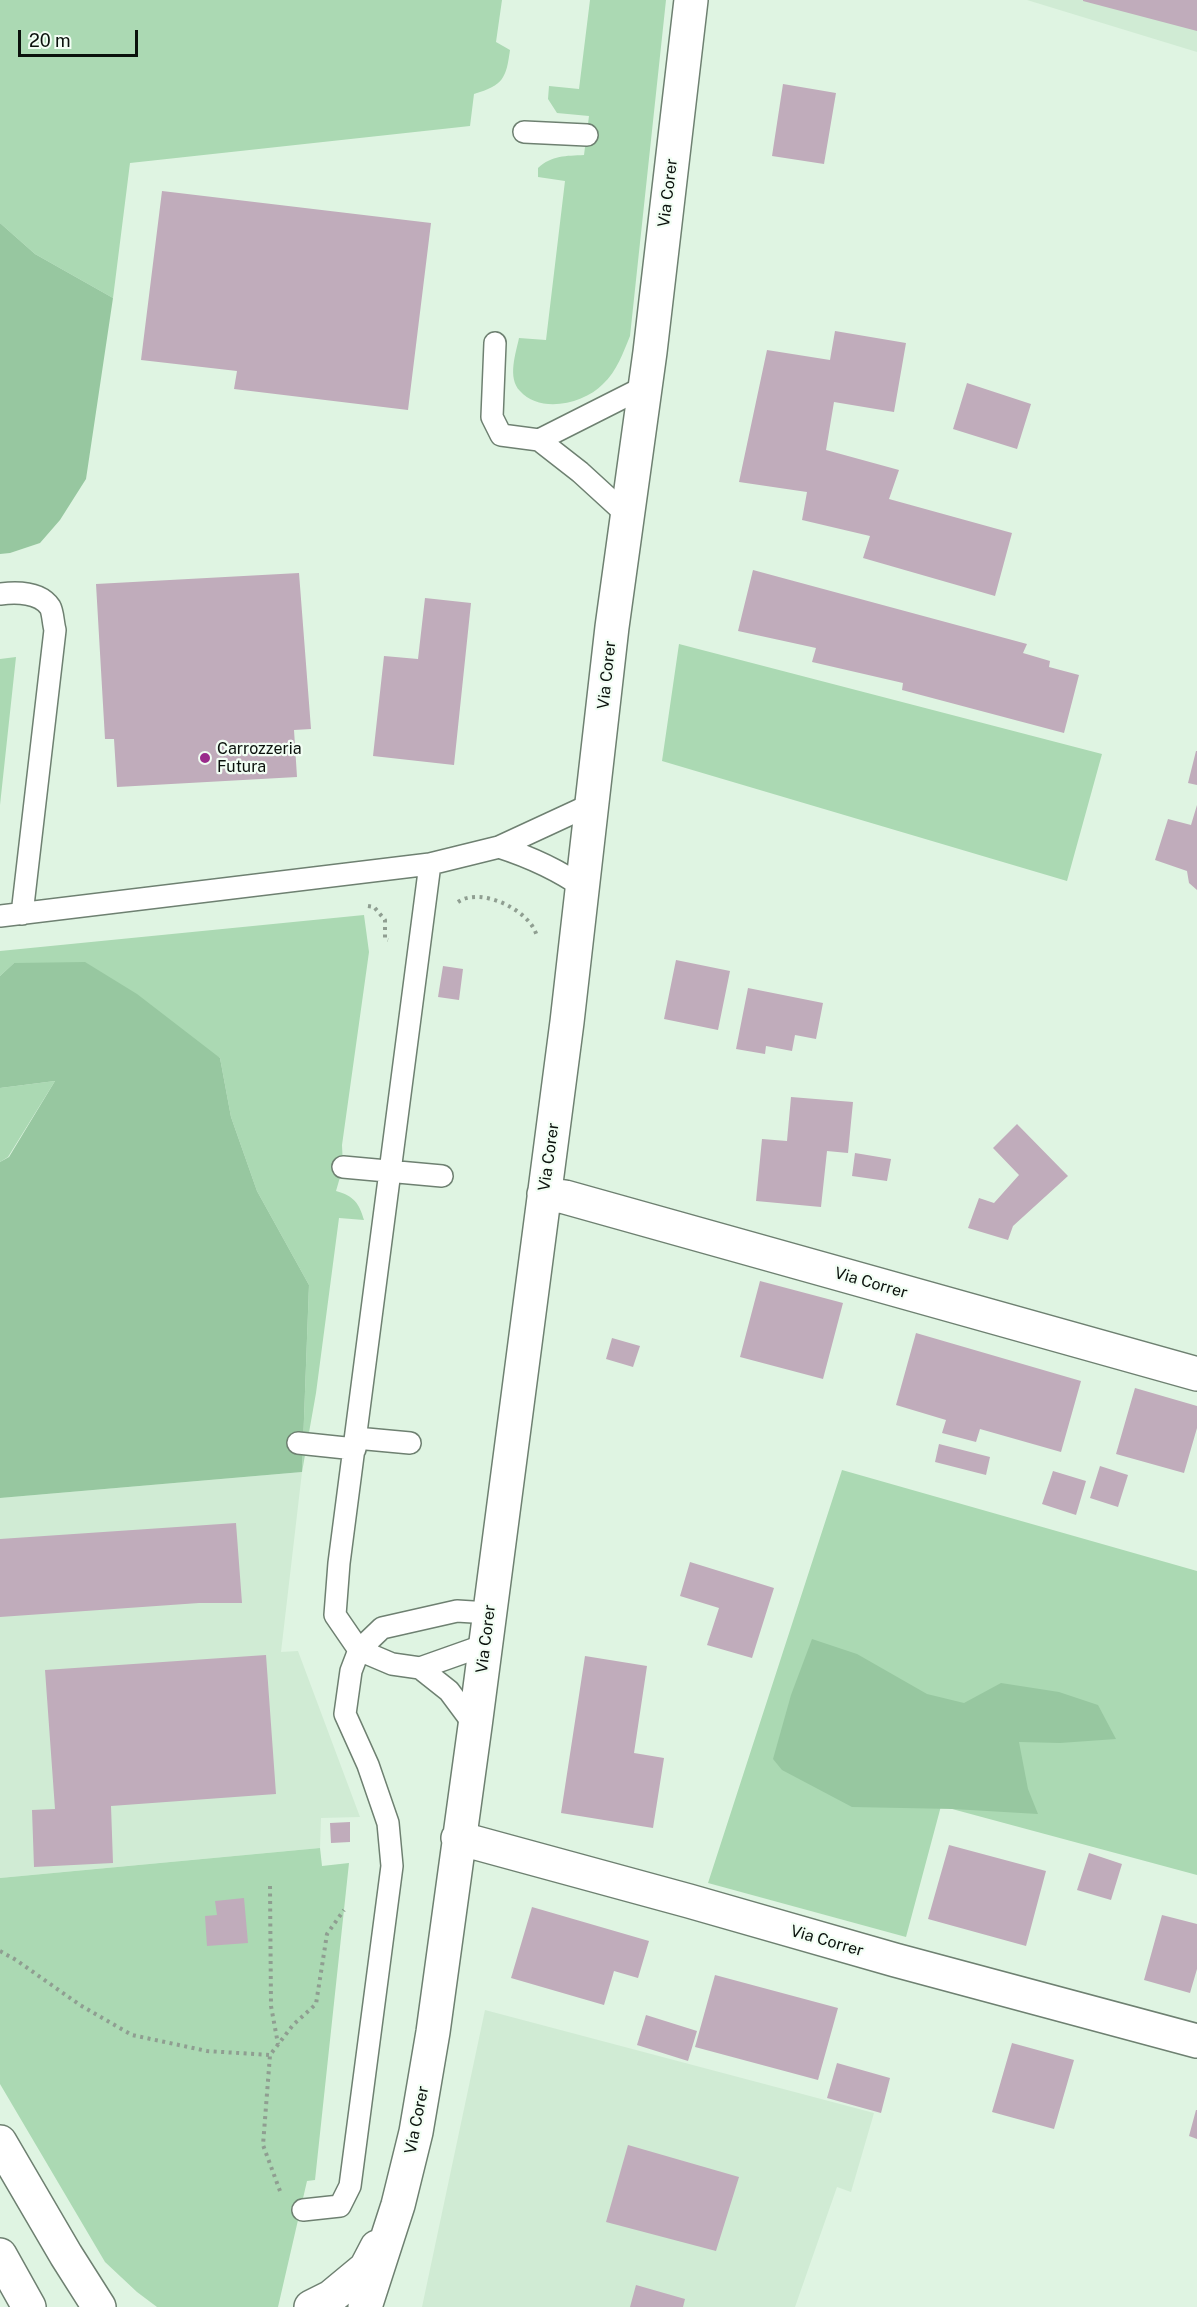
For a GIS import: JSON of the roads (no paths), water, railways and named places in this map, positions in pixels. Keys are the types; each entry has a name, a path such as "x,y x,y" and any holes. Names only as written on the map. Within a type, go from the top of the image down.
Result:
{"street":[{"name":"Via Corer","path":"365,2307 398,2205 424,2088 475,1726 584,888 627,515 692,0"},
{"name":"Via Correr","path":"544,1194 565,1197 1197,1374"},
{"name":"Via Correr","path":"458,1838 666,1894 895,1960 1197,2041"},
{"path":"0,2142 99,2307"},
{"path":"311,2307 331,2297 366,2268 398,2205"},
{"path":"0,2255 29,2307"},
{"path":"66,2255 101,2292 123,2307"}],"lane":[{"path":"524,132 587,135"},
{"path":"495,343 492,417 501,435 539,440 580,472 627,515"},
{"path":"539,440 644,387"},
{"path":"0,594 11,593 41,597 51,608 55,630 22,914"},
{"path":"0,916 429,864 499,847 592,804"},
{"path":"499,847 528,856 559,871 584,888"},
{"path":"429,864 339,1563 335,1616 359,1650 392,1664 420,1668 485,1645"},
{"path":"343,1167 442,1176"},
{"path":"298,1443 410,1443"},
{"path":"303,2210 340,2206 350,2186 392,1866 388,1823 368,1765 345,1714 351,1671 359,1650 382,1628 457,1611 489,1613"},
{"path":"420,1668 449,1691 475,1726"}],"place":[{"name":"Carrozzeria Futura","path":"205,758"}]}
